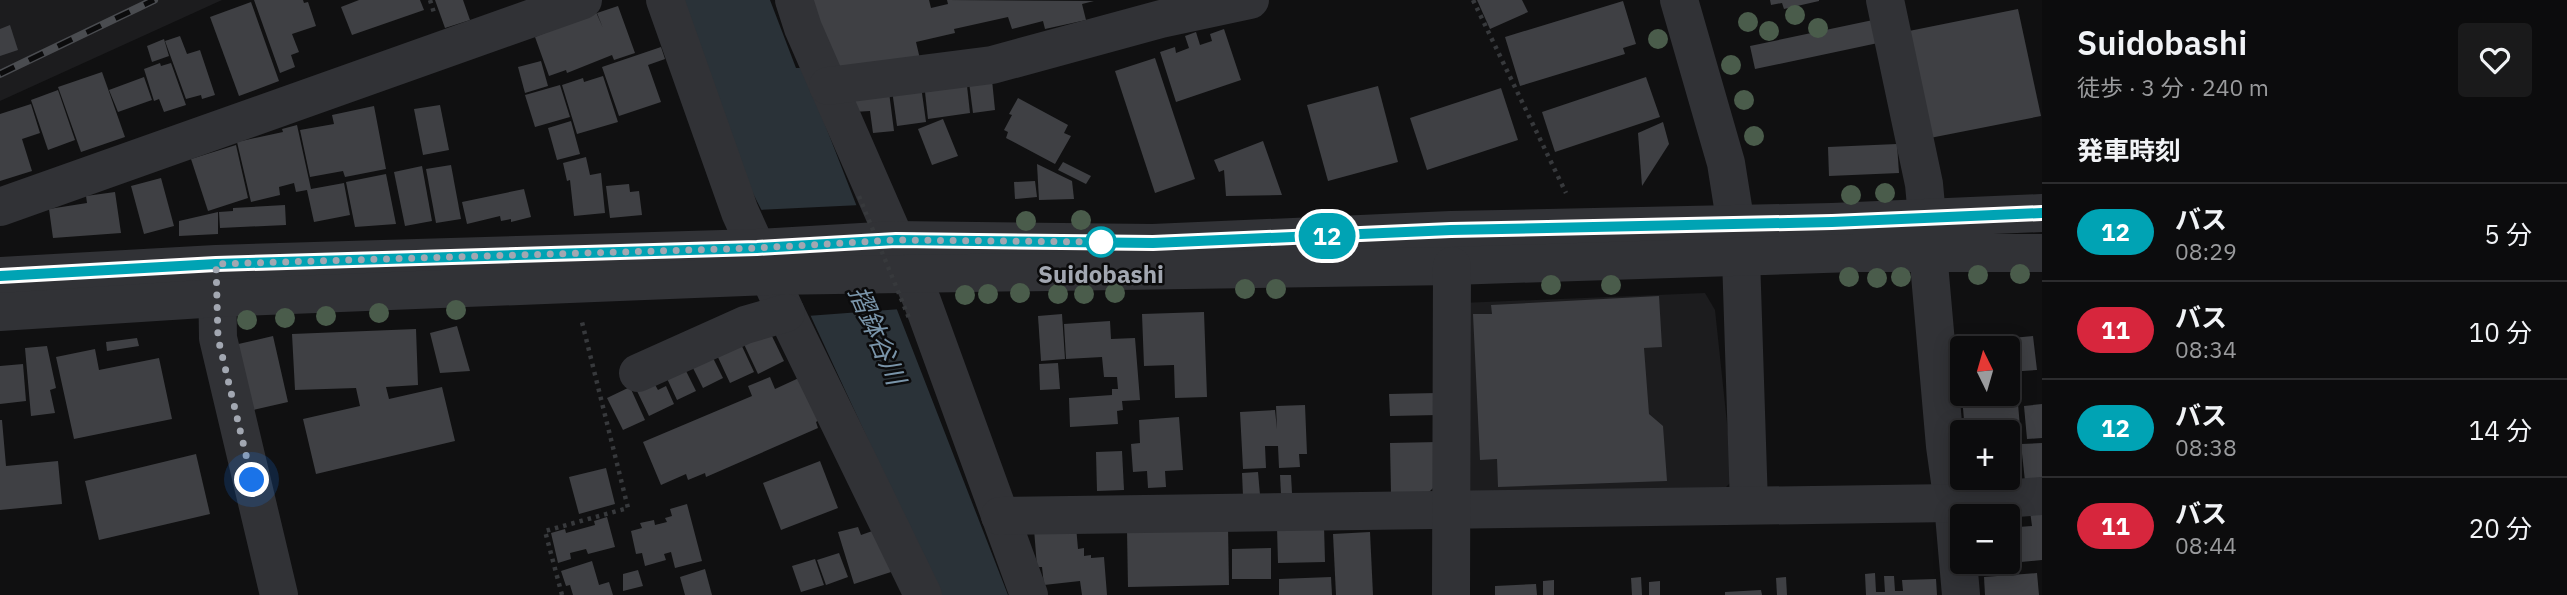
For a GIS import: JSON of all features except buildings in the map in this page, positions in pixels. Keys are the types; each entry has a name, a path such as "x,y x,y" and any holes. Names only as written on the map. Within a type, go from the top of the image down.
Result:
{"street":[{"path":"0,206 583,0"},
{"path":"665,0 740,212 775,272 923,595"},
{"path":"794,0 892,257 1000,516 1029,595"},
{"path":"825,77 992,65 1161,19 1250,0"},
{"path":"1679,0 1726,163 1739,241 1749,505"},
{"path":"1885,0 1924,184 1945,446 1961,595"},
{"path":"892,257 1452,266 1687,259 1712,249 1723,240 1739,241 1759,236 1819,255 2042,213"},
{"path":"0,276 217,281 775,272 892,257 1451,230 1739,241 1928,234 2042,253"},
{"path":"1451,595 1452,266"},
{"path":"638,373 745,325 775,272"},
{"path":"0,312 217,281"},
{"path":"217,281 218,338 279,595"},
{"path":"1000,516 1953,503 2042,496"}],"path":[{"path":"1473,0 1570,200"},
{"path":"859,196 909,318"},
{"path":"562,595 545,531 628,508 580,311"}],"shaded area":[{"path":"0,0 222,0 0,101"},
{"path":"1705,293 1715,310 1733,480 1721,492 1473,495 1462,483 1461,303"}],"water":[{"name":"摺鉢谷川","path":"678,0 770,0 796,68 803,68 1008,595 940,595 763,213 710,109"}],"pier":[{"path":"861,205 901,309 807,316 758,210"}],"railway":[{"path":"0,74 154,0"}],"bus line":[{"name":"12","path":"0,276 216,264 757,248 896,240 1153,243 1451,230 1832,222 2042,213"}],"place":[{"name":"Suidobashi","path":"1101,242"}],"route":[{"path":"252,480 218,338 216,264 757,248 896,240 1101,242"}]}
